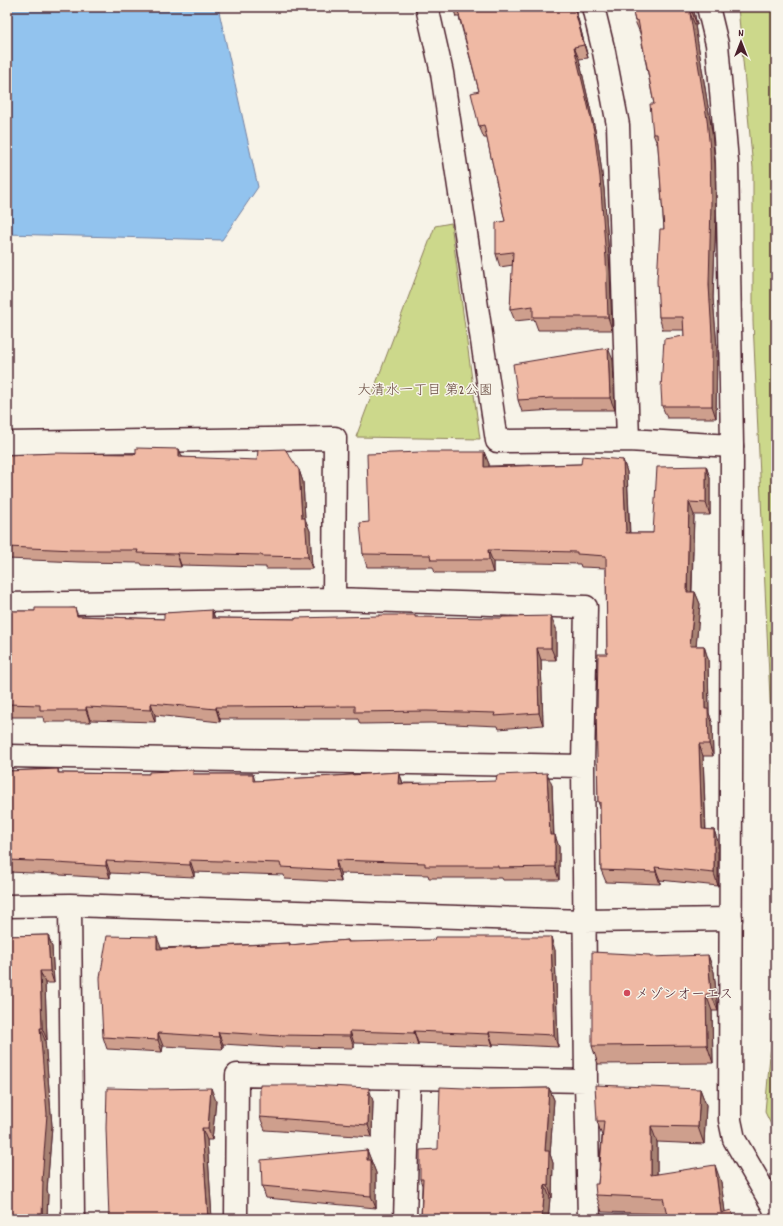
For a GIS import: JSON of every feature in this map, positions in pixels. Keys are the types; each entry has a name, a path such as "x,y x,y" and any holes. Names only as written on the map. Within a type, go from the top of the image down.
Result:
{"street":[{"path":"427,7 442,73 497,441 628,440 732,446"},
{"path":"592,7 604,52 618,125 628,440"},
{"path":"708,7 717,44 727,162 732,446 730,1120 734,1139 774,1208 776,1219"},
{"path":"7,443 336,438 334,599"},
{"path":"7,604 334,599 586,607 583,766 589,1219"},
{"path":"7,756 583,766"},
{"path":"7,906 70,905 584,921 731,919"},
{"path":"70,905 73,1219"},
{"path":"236,1219 237,1075 586,1081"},
{"path":"405,1219 409,1079"}],"green space":[{"path":"738,7 776,7 776,831 753,321 753,168"},
{"name":"大清水一丁目 第2公園","path":"451,223 480,439 356,437 435,226"},
{"path":"776,987 776,1135 765,1112"}],"water":[{"path":"7,7 218,7 258,187 222,240 7,234"}],"building":[{"path":"457,7 574,7 584,45 574,47 594,131 600,177 606,259 608,317 533,317 533,306 510,309 513,252 496,254 496,223 505,221 484,125 479,126 471,93 479,91"},
{"path":"632,7 691,7 692,12 690,13 707,119 710,150 711,203 709,285 712,335 712,406 662,406 661,388 664,339 684,336 683,317 659,317 657,281 660,229 664,229 657,134 653,134 650,104 654,104 638,20 635,21"},
{"path":"608,348 610,398 551,398 518,400 513,364"},
{"path":"136,448 179,449 179,457 257,460 258,450 285,449 299,470 302,518 305,518 308,557 137,553 138,550 74,550 7,547 7,455 56,453 136,454"},
{"path":"484,452 484,467 581,464 582,456 623,460 626,533 653,533 657,467 706,466 706,503 689,502 687,592 695,592 690,646 704,646 705,709 708,709 709,744 699,744 702,829 714,830 714,873 655,867 656,872 601,870 596,708 598,654 607,654 606,556 577,554 577,552 488,550 489,560 431,560 430,555 363,554 360,523 369,522 367,454"},
{"path":"35,608 75,608 77,616 164,619 164,613 212,610 212,618 296,619 379,615 502,618 551,616 551,648 537,648 539,713 494,716 495,713 427,711 355,712 355,706 216,707 216,709 151,703 151,710 86,707 86,710 40,710 40,705 7,704 7,611 35,611"},
{"path":"58,769 58,773 149,774 149,772 193,770 193,774 253,774 253,781 399,772 398,784 496,781 497,775 547,773 550,835 555,835 555,867 498,868 498,866 425,866 425,863 336,860 337,870 281,867 280,863 190,860 190,865 106,861 106,866 7,860 7,771"},
{"path":"48,935 50,971 40,971 42,1028 40,1028 47,1114 42,1181 42,1219 7,1219 7,936"},
{"path":"107,936 157,937 157,949 290,943 289,945 348,940 348,942 434,940 435,937 551,937 554,1035 489,1032 489,1034 414,1031 414,1033 350,1031 350,1036 281,1036 218,1032 219,1037 158,1033 158,1040 103,1037 100,978"},
{"path":"592,952 650,955 650,957 708,955 711,994 706,994 707,1045 592,1046"},
{"path":"260,1085 309,1085 369,1088 368,1125 260,1117"},
{"path":"595,1085 700,1089 698,1127 651,1126 651,1175 715,1165 721,1213 731,1210 734,1219 668,1219 663,1198 596,1195 595,1184 598,1184 604,1121 597,1121"},
{"path":"440,1087 489,1089 549,1088 545,1151 549,1151 548,1186 545,1185 542,1219 421,1219 423,1179 420,1179 420,1150 438,1149"},
{"path":"107,1088 211,1088 208,1128 202,1128 208,1219 109,1219 106,1128"},
{"path":"367,1150 367,1160 371,1160 371,1196 262,1186 261,1160"},
{"path":"371,1215 371,1219 328,1219"}],"place":[{"name":"メゾンオーエス","path":"627,993"}]}
